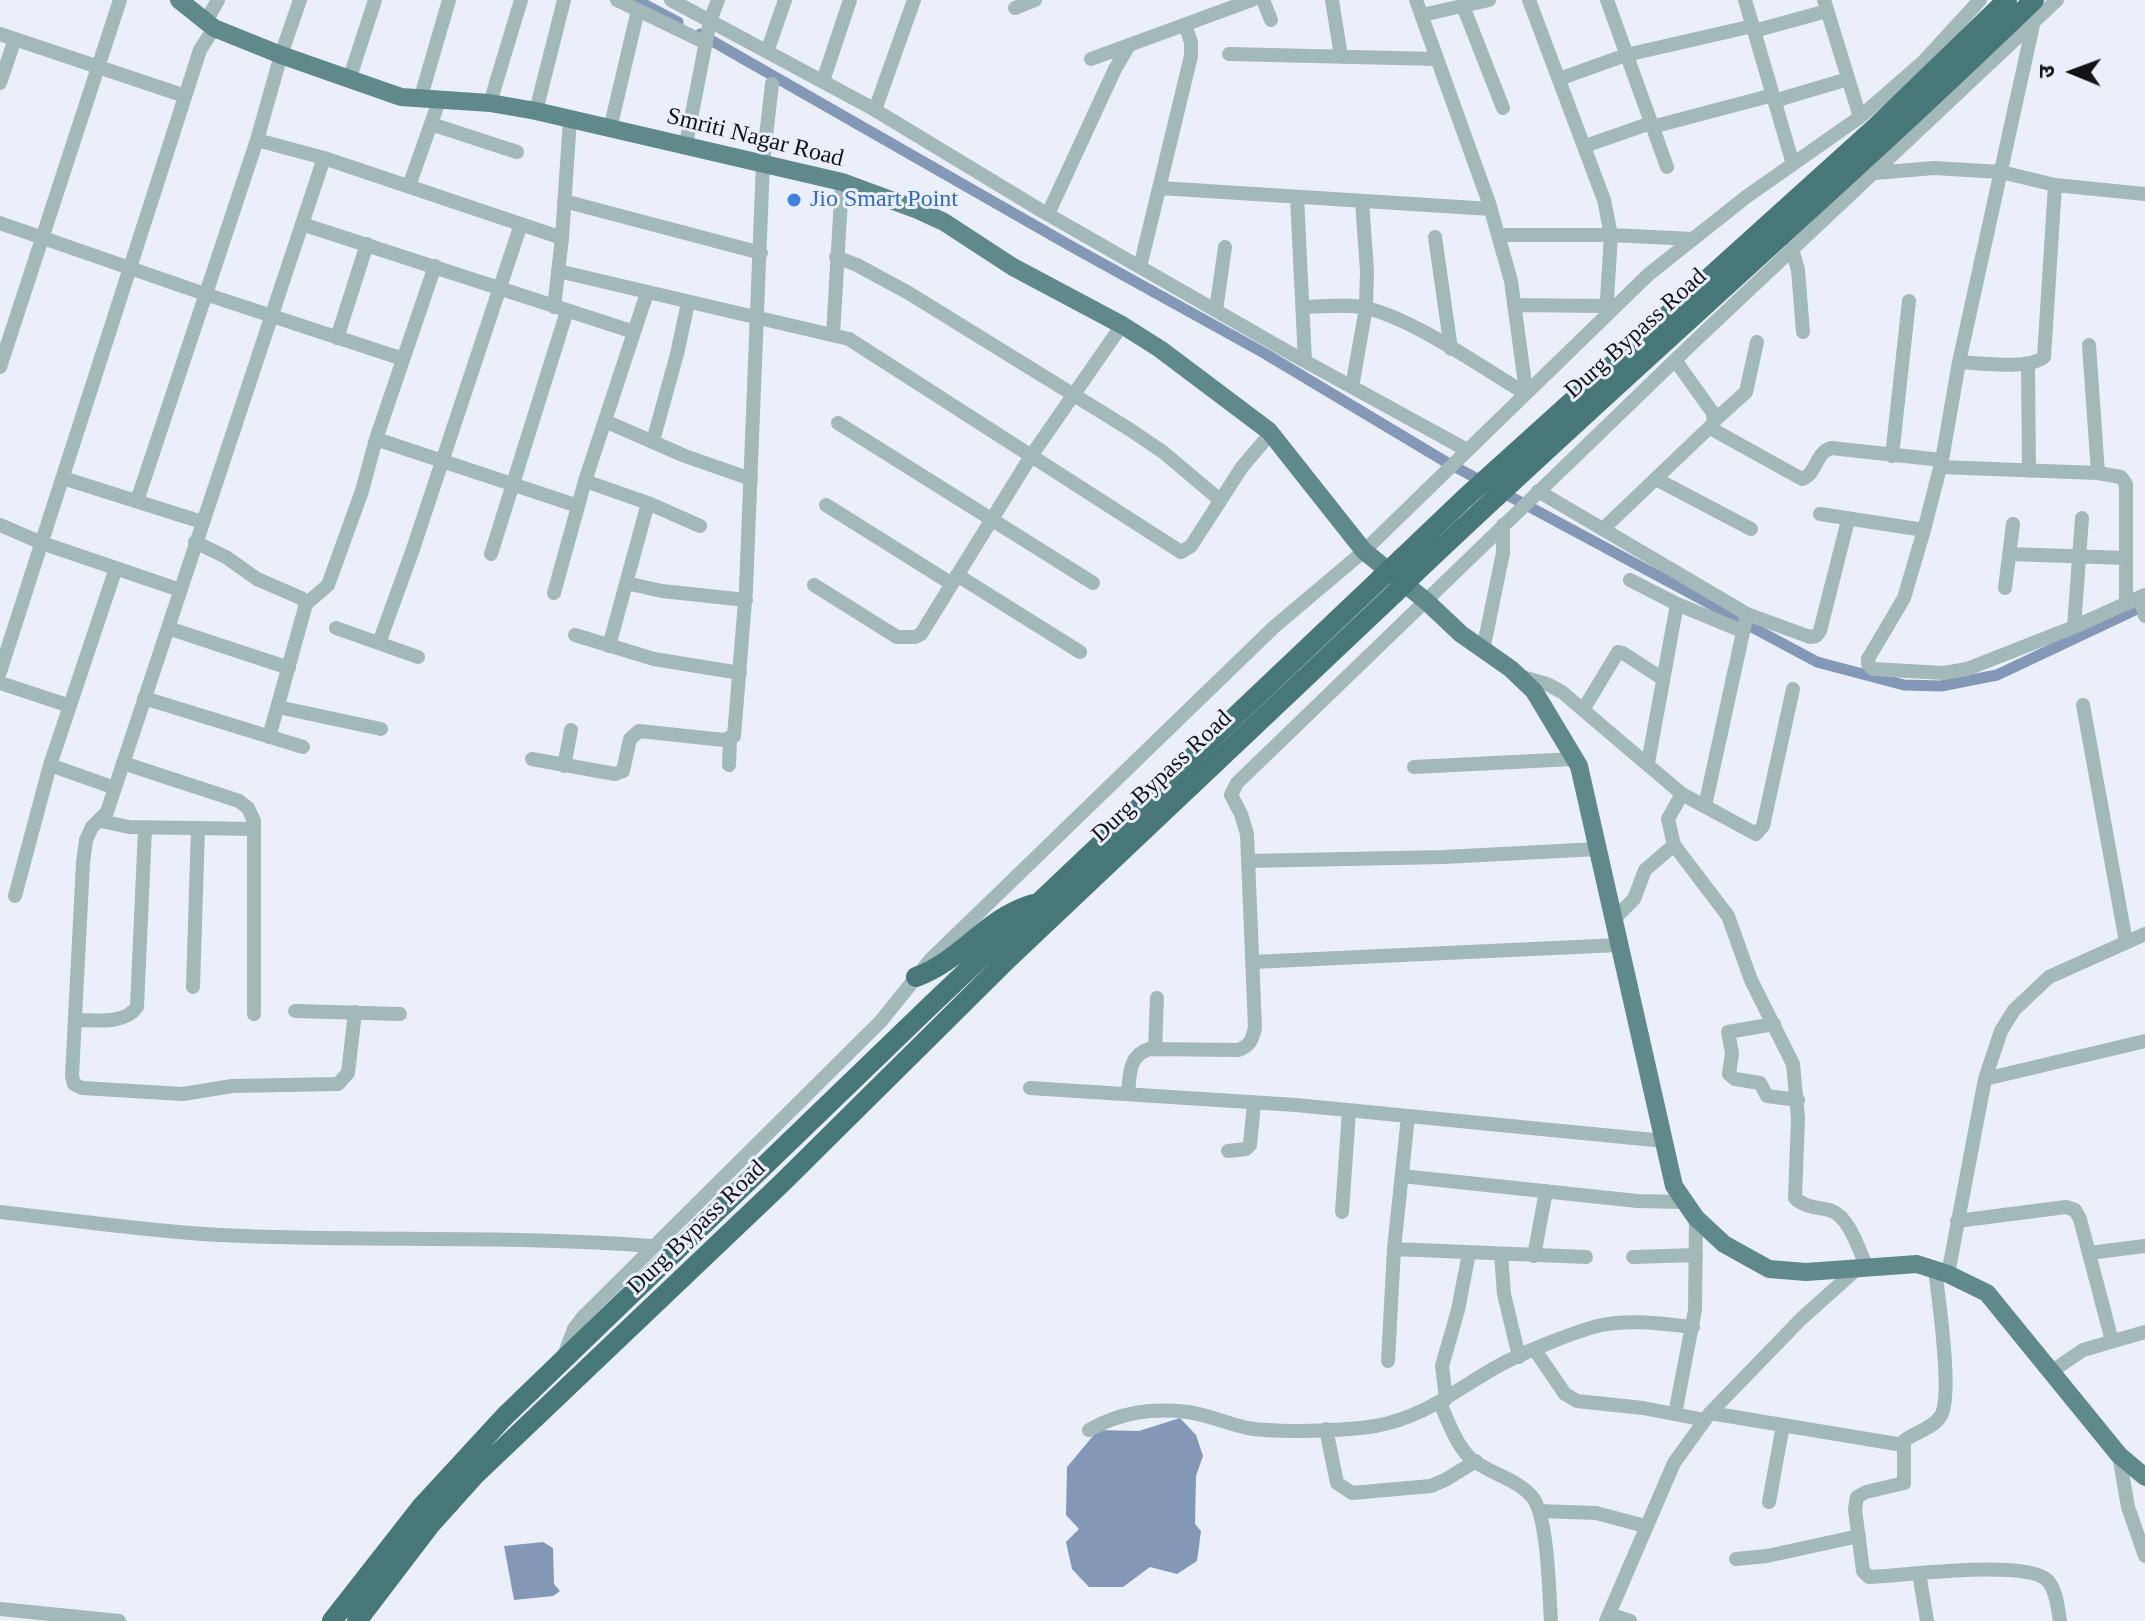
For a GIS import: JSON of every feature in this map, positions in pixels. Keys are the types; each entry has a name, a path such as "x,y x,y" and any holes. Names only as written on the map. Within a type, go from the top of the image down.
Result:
{"highway":[{"name":"Durg Bypass Road","path":"1408,566 1465,498 1853,147 2007,0"},
{"name":"Durg Bypass Road","path":"357,1621 431,1524 475,1475 782,1183 1387,586 1485,507 1898,131 2034,0"},
{"name":"Durg Bypass Road","path":"332,1621 458,1466 505,1416 1040,902 1387,586"},
{"path":"916,977 948,961 997,920 1024,906 1040,902"}],"main road":[{"name":"Smriti Nagar Road","path":"179,0 210,25 281,55 401,97 490,103 536,111 842,182 944,222 1013,267 1122,325 1160,349 1271,433 1364,551 1534,691 1579,766 1674,1186 1696,1218 1724,1244 1769,1269 1806,1272 1917,1264 1942,1272"},
{"path":"1942,1272 1987,1293 2119,1455 2145,1477"}],"street":[{"path":"0,367 120,0"},
{"path":"0,672 129,266 218,0"},
{"path":"137,501 257,140 300,0"},
{"path":"349,80 375,0"},
{"path":"409,186 431,124 430,101 449,0"},
{"path":"490,103 521,0"},
{"path":"536,111 564,0"},
{"path":"617,0 706,43"},
{"path":"671,0 875,110 1140,267 1467,450"},
{"path":"686,144 710,21 718,0"},
{"path":"767,52 785,0"},
{"path":"823,81 850,0"},
{"path":"875,110 914,0"},
{"path":"1015,8 1035,0"},
{"path":"1091,59 1252,0"},
{"path":"1263,0 1271,20"},
{"path":"1332,0 1341,56"},
{"path":"1416,0 1491,209 1511,281 1525,392"},
{"path":"1422,15 1489,0"},
{"path":"1529,0 1604,200 1611,235 1606,310"},
{"path":"1607,0 1667,167"},
{"path":"1745,0 1793,164"},
{"path":"560,1366 574,1329 583,1317 881,1021 931,959 1251,649 1364,551 1606,310 1693,239 1860,117 1923,62 1980,0"},
{"path":"1128,1094 1134,1057 1141,1052 1155,1049 1238,1050 1247,1047 1252,1039 1255,1028 1248,861 1244,823 1231,795 1237,783 1675,360 2057,0"},
{"path":"1463,6 1503,108"},
{"path":"1559,79 1626,55 1753,28 1826,6 1860,117"},
{"path":"610,129 638,10"},
{"path":"2034,23 1959,362 1941,463 1924,530 1904,598 1868,659 1870,668 1954,672 2074,627 2137,599"},
{"path":"1140,267 1191,56 1191,42 1185,25"},
{"path":"0,83 7,36 185,96"},
{"path":"1048,214 1128,47"},
{"path":"1229,54 1437,59"},
{"path":"1585,146 1651,125 1848,79"},
{"path":"729,765 730,739 736,729 746,600 763,162 772,84"},
{"path":"491,554 560,309 558,271 570,119"},
{"path":"431,124 517,152"},
{"path":"257,140 324,158 562,238"},
{"path":"324,158 107,812 92,827 86,840 72,1076 74,1084 82,1088 183,1094 232,1086 338,1084 348,1073 355,1012"},
{"path":"1874,173 1934,168 2001,172 2055,185 2145,194"},
{"path":"833,335 842,182"},
{"path":"1959,362 2028,364 2042,360 2046,352 2055,185"},
{"path":"1160,188 1491,209"},
{"path":"1297,197 1305,361"},
{"path":"564,201 761,253"},
{"path":"1352,387 1366,308 1362,201"},
{"path":"0,223 403,359"},
{"path":"302,224 634,332"},
{"path":"379,643 521,224"},
{"path":"1498,235 1693,239"},
{"path":"1435,237 1451,349"},
{"path":"337,338 367,244"},
{"path":"1216,310 1225,247"},
{"path":"1792,249 1798,270 1803,332"},
{"path":"836,257 907,292 1163,452 1220,500"},
{"path":"269,737 306,604 328,585 435,266"},
{"path":"558,271 833,335 861,346 1181,552 1191,546 1242,467 1271,433"},
{"path":"554,593 585,481 647,293"},
{"path":"1892,456 1909,301"},
{"path":"653,441 688,303"},
{"path":"1514,305 1606,310"},
{"path":"1303,307 1366,308 1423,332 1525,392"},
{"path":"814,585 897,637 921,634 1031,456 1122,325"},
{"path":"1603,529 1746,392 1757,342"},
{"path":"2089,345 2098,473"},
{"path":"1675,360 1713,424 1802,479 1809,476 1826,449 1941,463 2121,477 2126,484 2126,558 2145,616"},
{"path":"2028,364 2029,471"},
{"path":"605,421 685,456 751,479"},
{"path":"838,423 1093,583"},
{"path":"376,439 578,506"},
{"path":"63,478 202,522"},
{"path":"1656,479 1751,529"},
{"path":"585,481 648,503 700,526"},
{"path":"1538,491 1747,614 1810,637 1818,634 1848,520"},
{"path":"609,646 648,503"},
{"path":"826,505 1080,652"},
{"path":"1820,514 1924,530"},
{"path":"2074,627 2082,518"},
{"path":"2005,588 2013,524"},
{"path":"0,525 42,543 180,590"},
{"path":"1483,650 1503,553 1503,525"},
{"path":"195,542 226,557 257,579 301,598 306,604"},
{"path":"2009,554 2126,558"},
{"path":"15,896 50,765 116,568"},
{"path":"1630,580 1742,631"},
{"path":"626,583 662,591 746,600"},
{"path":"1648,763 1677,604"},
{"path":"1705,806 1747,614"},
{"path":"168,628 289,668"},
{"path":"336,628 418,657"},
{"path":"575,635 654,659 740,673"},
{"path":"1583,710 1618,652 1663,679"},
{"path":"1519,676 1555,687 1682,794 1752,833 1761,831 1793,689"},
{"path":"0,683 70,706"},
{"path":"144,698 303,747"},
{"path":"2083,705 2126,942"},
{"path":"278,707 381,729"},
{"path":"564,766 571,730"},
{"path":"532,759 604,774 623,771 630,739 639,731 730,739"},
{"path":"1414,767 1574,759"},
{"path":"123,763 239,801 248,808 254,829 254,1014"},
{"path":"50,765 115,788"},
{"path":"1630,1621 1608,1617 1674,1463 1708,1417 1801,1319 1862,1268 1841,1216 1802,1204 1795,1198 1798,1100 1793,1064 1746,968 1728,916 1674,845 1668,819 1682,794"},
{"path":"101,821 145,828 254,829"},
{"path":"75,1020 120,1019 132,1014 137,1007 145,828"},
{"path":"193,987 198,828"},
{"path":"1614,919 1634,899 1645,870 1674,845"},
{"path":"1248,861 1444,857 1598,849"},
{"path":"2060,1621 2051,1585 2038,1575 1959,1569 1867,1576 1863,1571 1855,1509 1857,1497 1866,1492 1904,1483 1903,1445 1908,1438 1934,1423 1945,1408 1942,1272 1957,1221 1985,1079 2001,1031 2014,1010 2049,977 2145,934"},
{"path":"1252,962 1619,945"},
{"path":"1155,1049 1157,998"},
{"path":"295,1011 400,1014"},
{"path":"1774,1024 1728,1032 1732,1053 1729,1074 1735,1079 1760,1083 1767,1096 1798,1100"},
{"path":"1985,1079 2145,1041"},
{"path":"1030,1088 1254,1103 1664,1141"},
{"path":"1228,1151 1246,1149 1250,1145 1254,1103"},
{"path":"1342,1212 1349,1111"},
{"path":"1388,1361 1394,1249 1408,1116"},
{"path":"1402,1176 1637,1201 1685,1202"},
{"path":"1534,1256 1546,1191"},
{"path":"1957,1221 2071,1207 2077,1213 2112,1341"},
{"path":"0,1212 112,1228 217,1235 468,1237 652,1246"},
{"path":"1675,1414 1693,1327 1696,1218"},
{"path":"2089,1253 2145,1246"},
{"path":"1394,1249 1586,1257"},
{"path":"1469,1253 1458,1310 1442,1366 1443,1401 1459,1442 1476,1461 1522,1488 1534,1500 1539,1511 1551,1621"},
{"path":"1501,1254 1504,1294 1519,1357"},
{"path":"1633,1257 1696,1255"},
{"path":"1089,1430 1129,1413 1162,1412 1189,1412 1247,1428 1270,1430 1375,1426 1399,1420 1443,1401 1502,1364 1601,1325 1647,1323 1693,1327"},
{"path":"2052,1371 2083,1350 2145,1332"},
{"path":"1535,1350 1565,1394 1577,1401 1783,1425 1903,1445"},
{"path":"1769,1502 1783,1425"},
{"path":"1326,1429 1337,1483 1352,1493 1431,1486 1476,1461"},
{"path":"2119,1455 2128,1507 2145,1556"},
{"path":"1539,1511 1596,1513 1645,1526"},
{"path":"1736,1559 1767,1556 1859,1536"},
{"path":"1919,1573 1927,1621"},
{"path":"0,1609 119,1621"}],"water":[{"path":"1180,1418 1196,1435 1203,1456 1196,1476 1195,1524 1201,1531 1197,1561 1177,1574 1150,1567 1123,1587 1089,1587 1072,1569 1066,1542 1079,1529 1066,1515 1067,1467 1098,1430 1139,1431"},
{"path":"543,1542 553,1548 554,1584 560,1591 553,1596 514,1600 504,1546"}],"waterway":[{"path":"636,0 678,22"},
{"path":"700,34 1264,353 1446,462 1742,621"},
{"path":"1748,625 1817,662 1904,685 1941,686 1997,675 2139,608"}],"place":[{"name":"Jio Smart Point","path":"794,200"}]}
